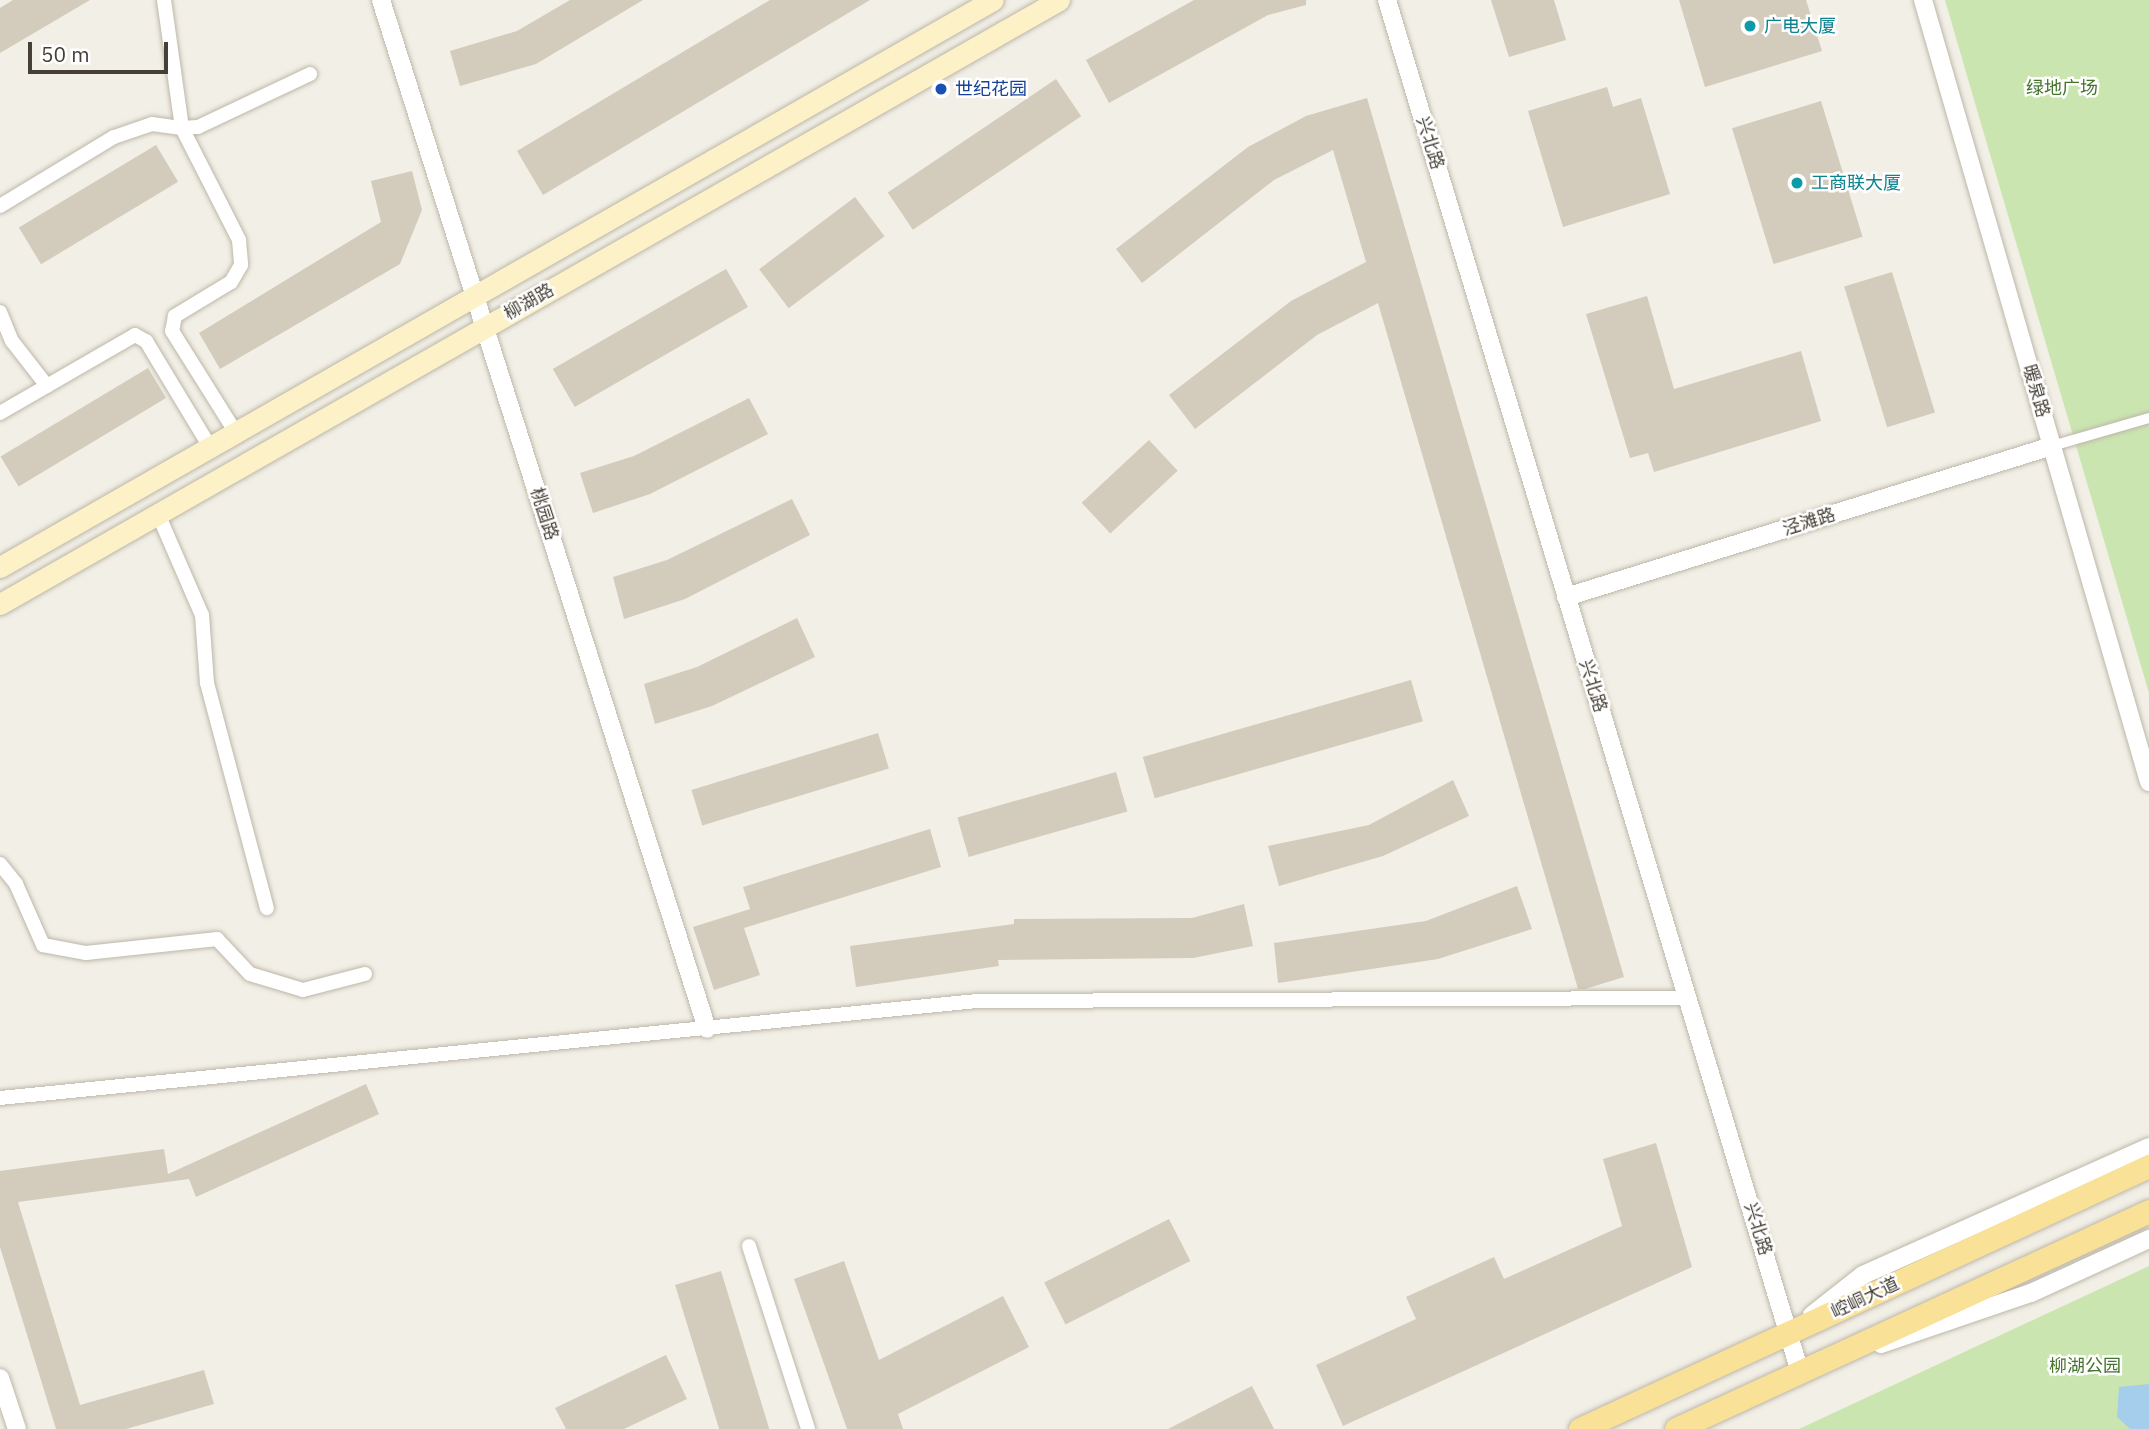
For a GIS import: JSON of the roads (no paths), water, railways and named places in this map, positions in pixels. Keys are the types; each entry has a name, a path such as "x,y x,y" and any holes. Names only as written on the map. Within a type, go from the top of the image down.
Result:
{"main road":[{"name":"柳湖路","path":"0,567 993,0"},
{"name":"柳湖路","path":"0,604 1059,0"},
{"name":"崆峒大道","path":"1580,1429 2149,1166"},
{"path":"1676,1429 2149,1211"}],"street":[{"path":"164,0 181,128 239,240 241,265 231,282 175,316 172,331 236,433"},
{"name":"桃园路","path":"381,0 707,1028"},
{"name":"兴北路","path":"1387,0 1800,1372"},
{"name":"暖泉路","path":"1923,0 2149,782"},
{"path":"0,206 114,137 152,124 181,128 198,127 310,74"},
{"path":"0,312 12,341 47,386"},
{"path":"0,413 135,335 146,341 210,447"},
{"path":"2052,446 2149,418"},
{"name":"泾滩路","path":"1566,597 2052,446"},
{"path":"158,514 202,615 207,683 267,908"},
{"path":"0,864 16,884 43,945 86,953 217,939 250,974 303,990 365,974"},
{"path":"0,1098 977,1000 1687,998"},
{"path":"1789,1333 1863,1275 2149,1147"},
{"path":"1800,1372 2031,1293 2149,1239"},
{"path":"749,1246 808,1429"},
{"path":"0,1378 17,1429"}],"water":[{"path":"2149,1384 2149,1429 2130,1429 2117,1417 2119,1387"}],"place":[{"name":"广电大厦","path":"1750,26"},
{"name":"世纪花园","path":"941,89"},
{"name":"工商联大厦","path":"1797,183"}],"park label":[{"name":"绿地广场","path":"2062,88"},
{"name":"柳湖公园","path":"2085,1366"}]}
